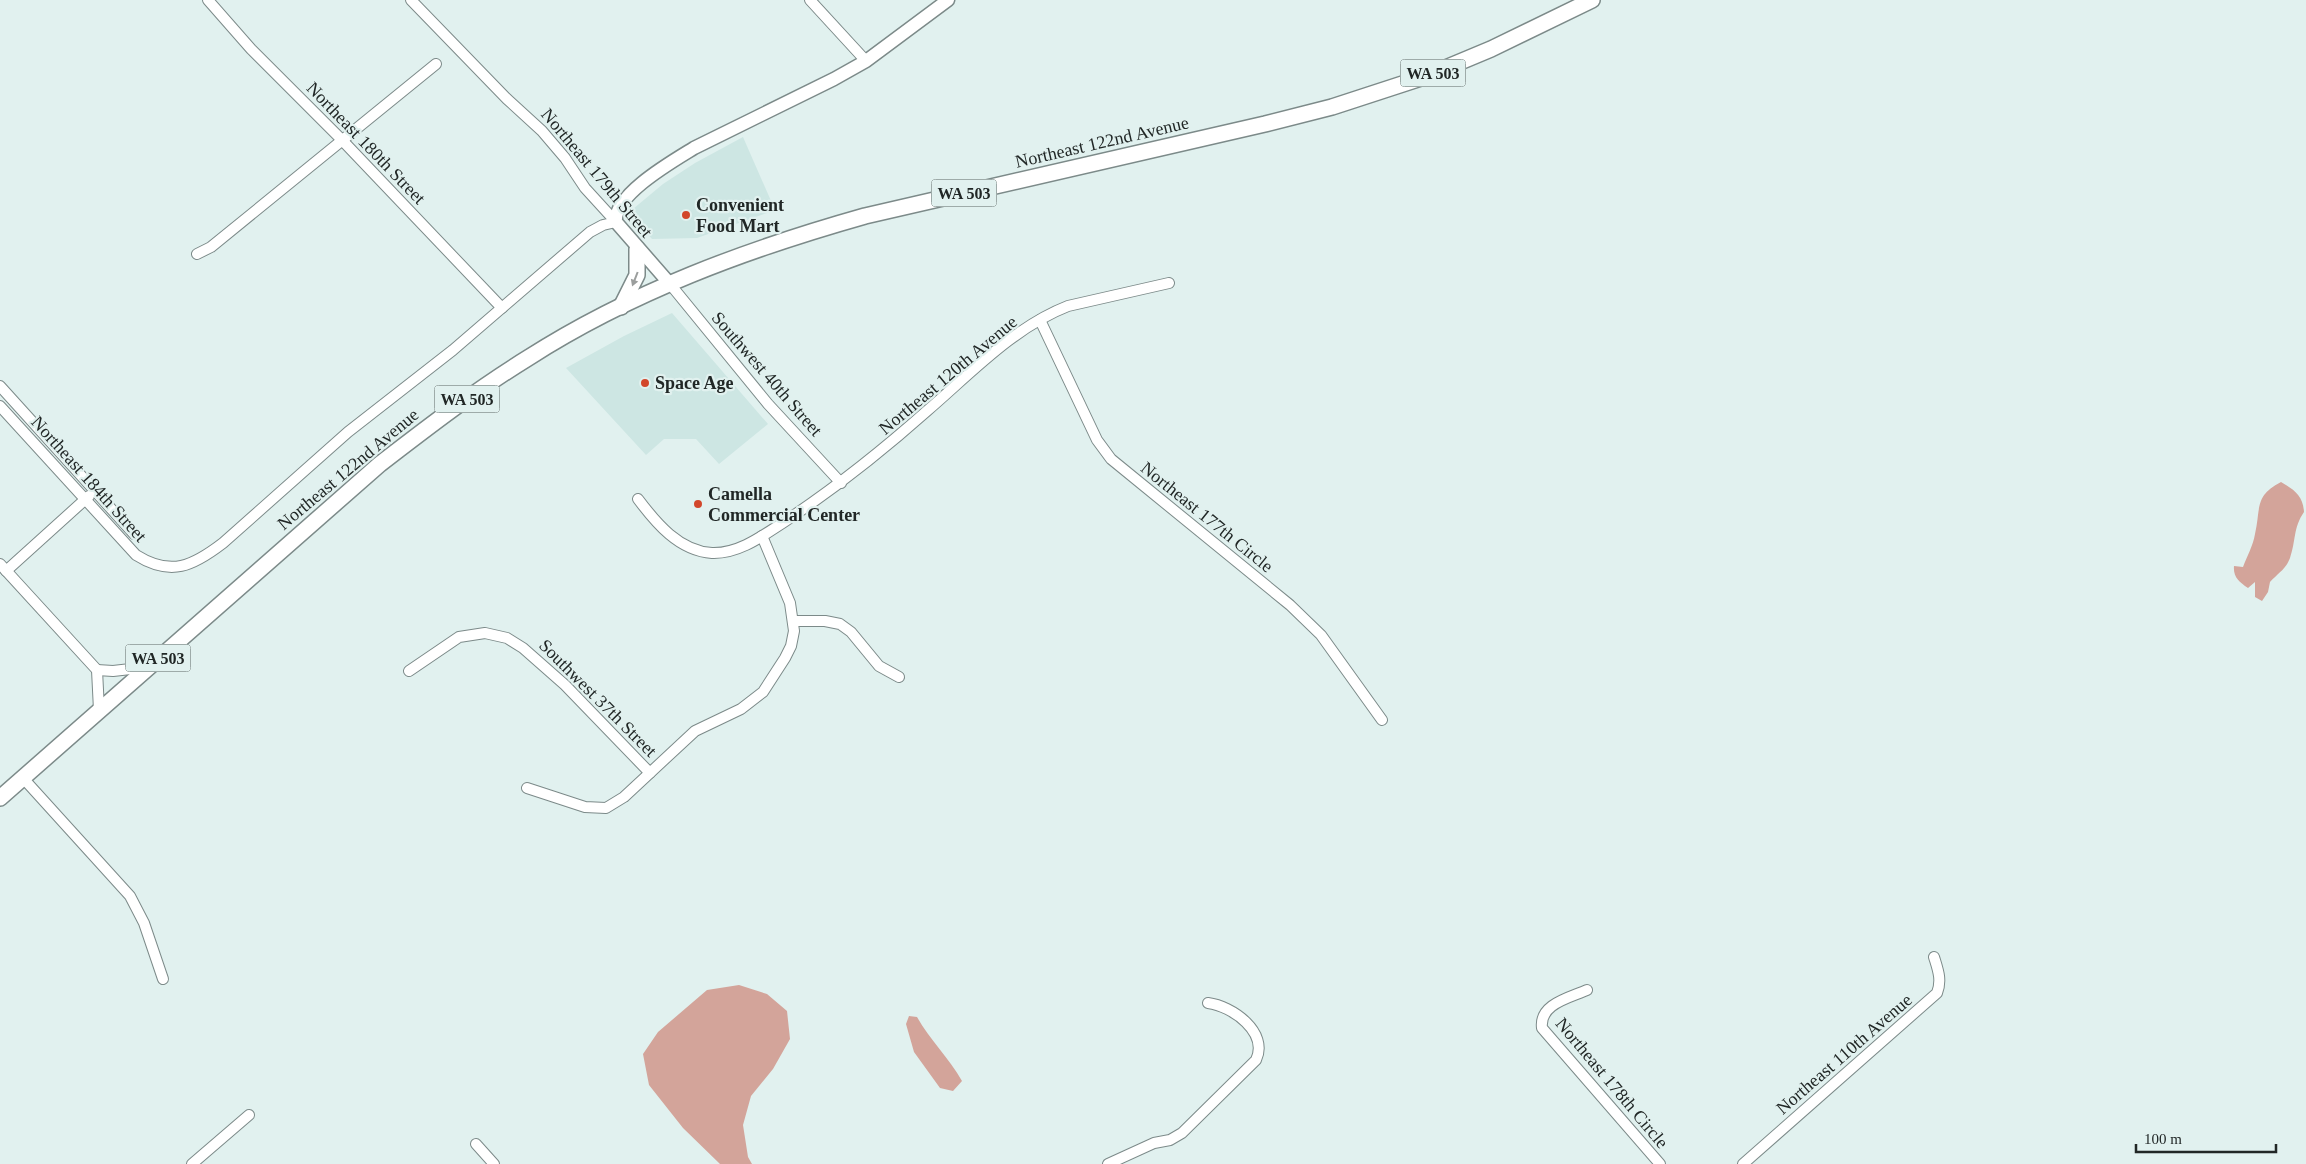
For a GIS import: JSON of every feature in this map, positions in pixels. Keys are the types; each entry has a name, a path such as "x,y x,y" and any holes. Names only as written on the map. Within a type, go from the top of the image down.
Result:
{"highway":[{"name":"Northeast 122nd Avenue","path":"0,798 373,470 436,420 528,358 621,307 670,284 802,234 865,216 1332,107 1424,77 1492,50 1592,0"},
{"path":"621,307 637,274 638,248"}],"main road":[{"path":"616,222 616,212 622,202 672,161 723,133 817,88 866,61 948,0"},
{"name":"Northeast 179th Street","path":"616,222 670,284"}],"street":[{"name":"Northeast 180th Street","path":"208,0 251,49 341,139 502,308"},
{"name":"Northeast 179th Street","path":"411,0 507,99 542,131 565,158 585,188 616,222"},
{"path":"810,0 866,61"},
{"path":"197,254 211,247 341,139 436,64"},
{"name":"Northeast 122nd Avenue","path":"159,566 174,568 202,559 223,543 348,432 453,350 590,232 603,225 616,222"},
{"name":"Northeast 120th Avenue","path":"638,499 671,535 683,545 697,551 720,553 728,551 762,536 841,483 868,463 999,348 1040,320 1068,306 1169,283"},
{"name":"Southwest 40th Street","path":"670,284 768,404 841,483"},
{"name":"Northeast 177th Circle","path":"1040,320 1097,440 1111,459 1290,605 1321,635 1382,720"},
{"name":"Northeast 184th Street","path":"0,386 134,534"},
{"name":"Northeast 184th Street","path":"0,406 136,555 159,566"},
{"path":"94,490 3,567 97,670 99,710"},
{"path":"527,788 585,807 606,808 624,797 696,731 741,709 763,692 791,646 793,621 790,603 762,536"},
{"path":"793,621 825,621 840,624 851,632 879,666 899,677"},
{"name":"Southwest 37th Street","path":"409,671 460,637 485,633 497,634 524,648 539,661 592,712 650,773"},
{"path":"97,670 113,671 148,667"},
{"path":"23,778 130,896 144,923 163,979"},
{"name":"Northeast 110th Avenue","path":"1743,1164 1937,993 1940,979 1934,957"},
{"name":"Northeast 178th Circle","path":"1586,990 1549,1007 1541,1020 1542,1028 1660,1164"},
{"path":"1108,1164 1154,1143 1170,1140 1182,1133 1256,1060 1260,1050 1253,1032 1227,1008 1208,1003"},
{"path":"192,1164 248,1115"},
{"path":"476,1144 494,1164"}],"shaded area":[{"path":"743,137 775,210 697,238 652,239 633,218 633,209 663,184 695,163"},
{"path":"672,313 768,424 719,464 696,439 664,439 646,455 566,368 624,336"},
{"path":"2281,482 2297,494 2302,502 2304,512 2296,529 2292,552 2288,562 2270,582 2268,592 2262,601 2255,597 2255,582 2248,588 2242,584 2237,579 2234,566 2243,567 2250,551 2262,498 2266,492"},
{"path":"739,985 767,994 787,1011 790,1039 773,1069 751,1096 743,1125 748,1157 752,1164 720,1164 683,1128 649,1085 643,1054 658,1032 707,990"},
{"path":"909,1016 917,1017 962,1081 953,1091 940,1088 914,1052 906,1024"}],"place":[{"name":"Convenient Food Mart","path":"686,215"},
{"name":"Space Age","path":"645,383"},
{"name":"Camella Commercial Center","path":"698,504"}]}
